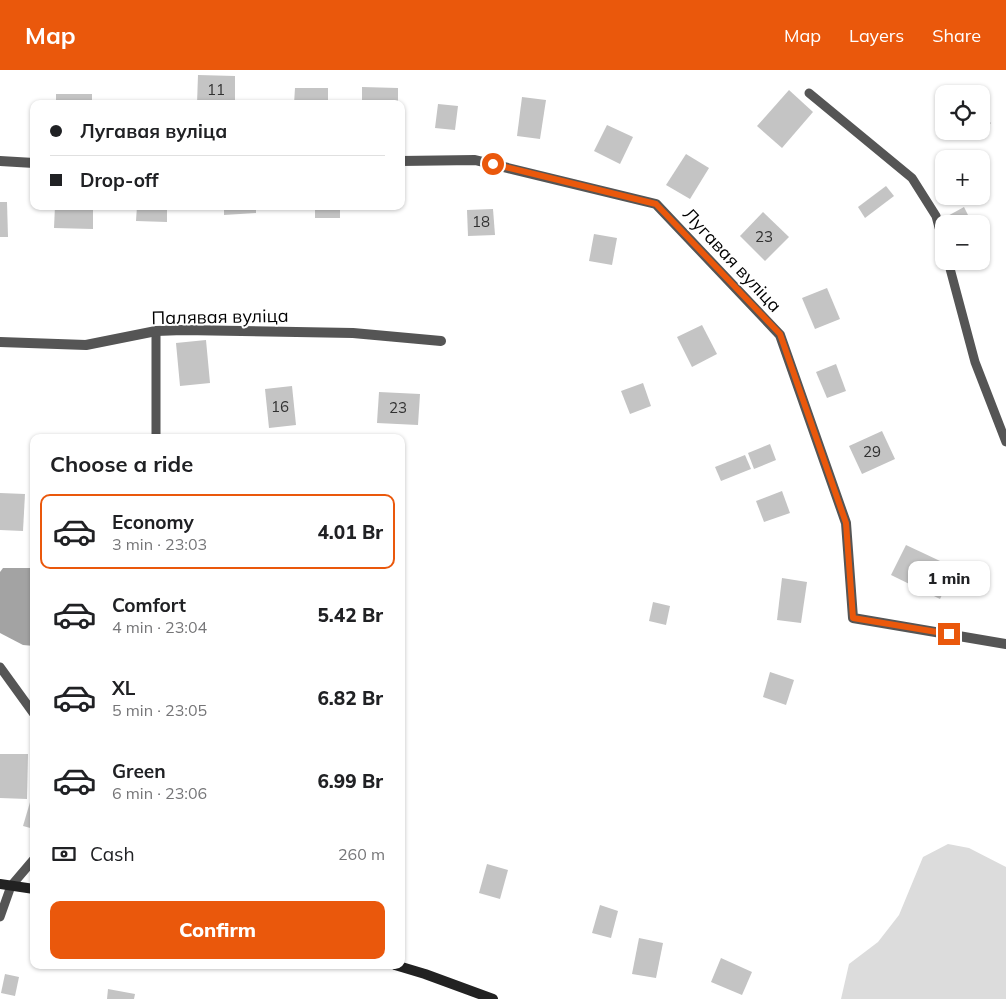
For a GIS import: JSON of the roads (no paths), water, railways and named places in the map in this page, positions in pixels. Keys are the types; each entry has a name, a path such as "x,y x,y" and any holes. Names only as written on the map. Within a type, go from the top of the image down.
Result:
{"street":[{"name":"Лугавая вуліца","path":"405,161 475,160 656,204 780,334 846,523 853,618 1006,644"},
{"path":"0,161 30,163"},
{"name":"Палявая вуліца","path":"0,342 86,345 156,331 183,330 353,333 441,341"},
{"path":"0,884 30,888"},
{"path":"405,968 493,999"}],"lane":[{"path":"809,93 912,178 935,215"},
{"path":"950,270 975,362 1006,442"},
{"path":"156,331 156,434"},
{"path":"0,667 30,708"},
{"path":"0,917 11,886 30,864"}]}
